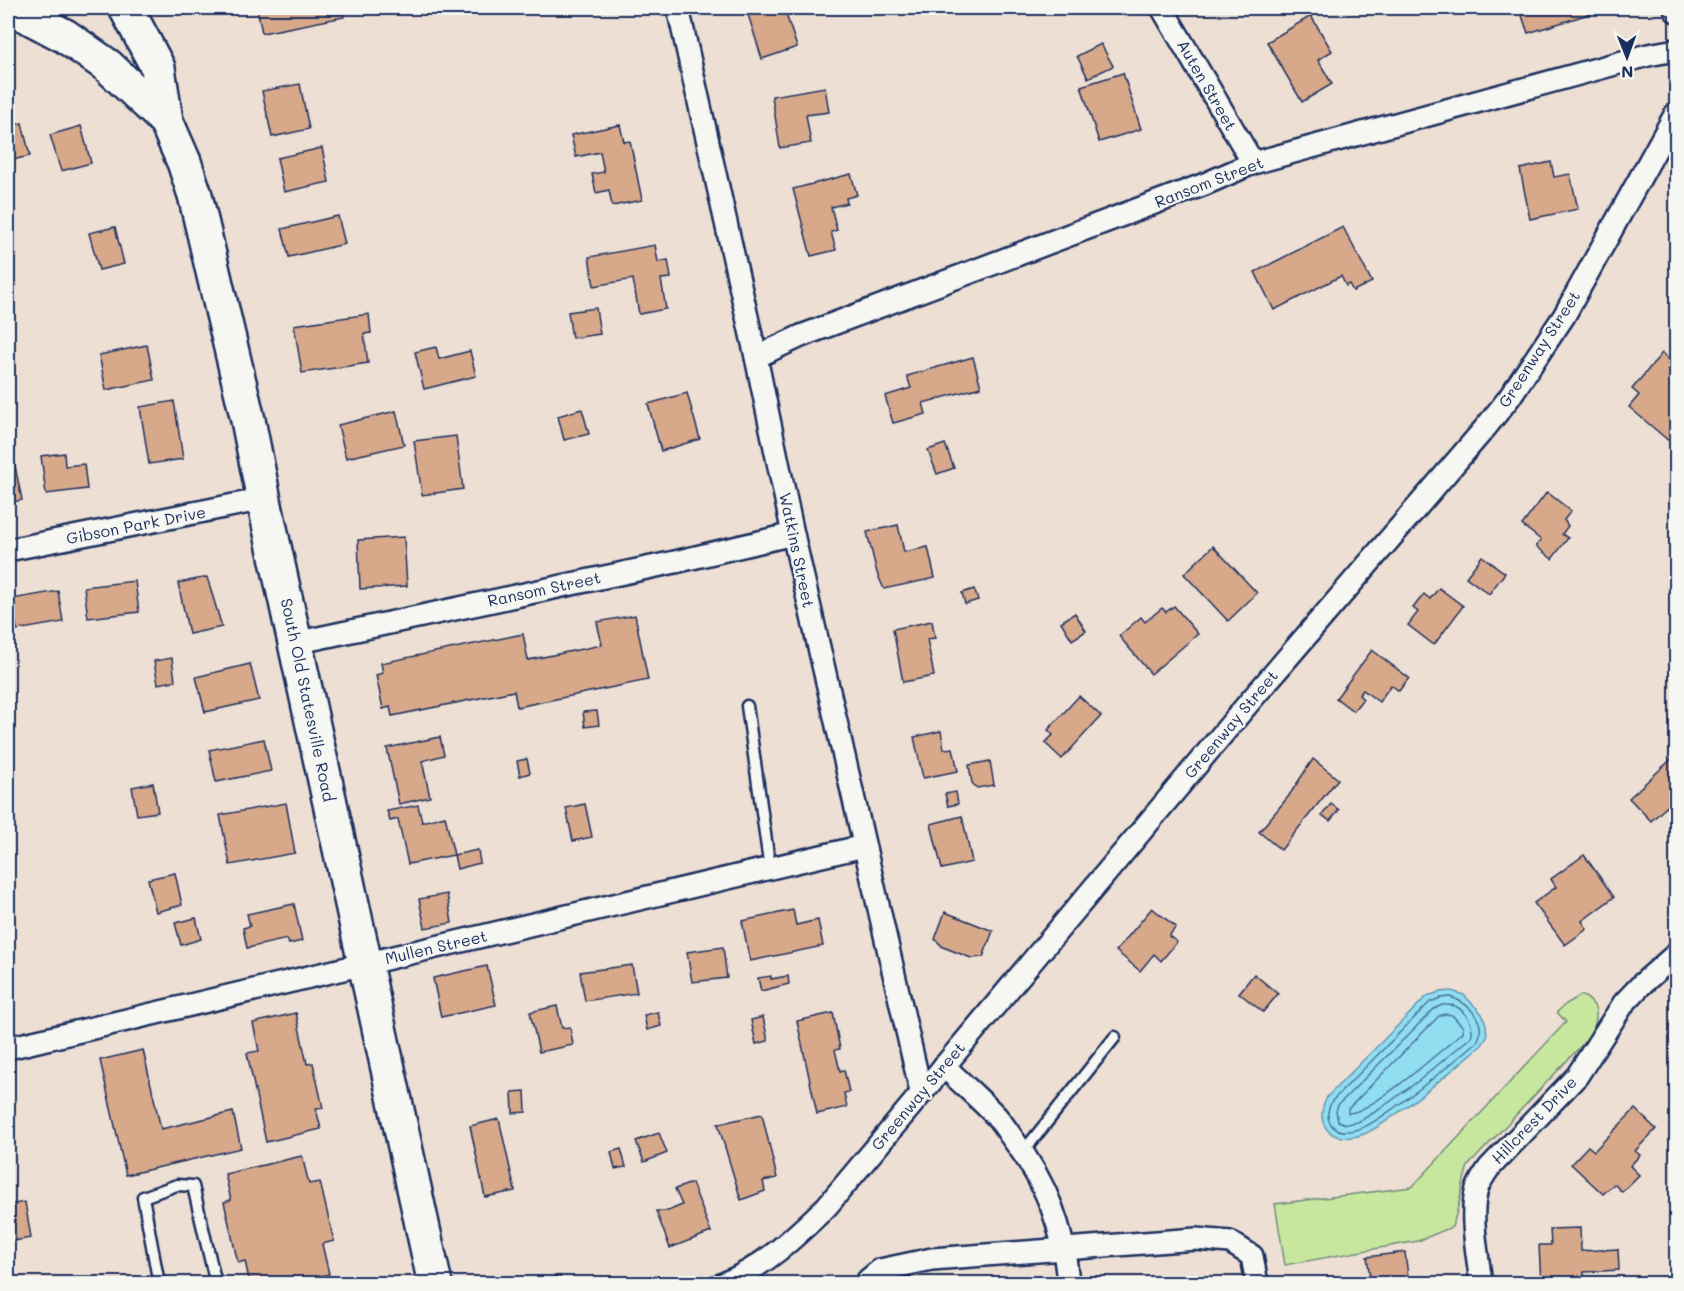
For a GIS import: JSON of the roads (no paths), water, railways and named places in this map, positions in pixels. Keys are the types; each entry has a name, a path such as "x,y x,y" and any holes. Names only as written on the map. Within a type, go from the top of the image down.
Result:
{"main road":[{"name":"South Old Statesville Road","path":"12,8 65,36 108,66 166,121"},
{"name":"South Old Statesville Road","path":"127,8 158,68 166,121 195,195 248,420 435,1284"}],"street":[{"name":"Watkins Street","path":"678,8 793,534 921,1092"},
{"name":"Auten Street","path":"1162,8 1253,163"},
{"name":"Ransom Street","path":"756,357 801,336 1205,184 1253,163 1648,55 1677,50"},
{"name":"Greenway Street","path":"723,1284 781,1249 827,1206 1252,699 1509,398 1564,316 1677,113"},
{"name":"Gibson Park Drive","path":"8,550 264,499"},
{"name":"Ransom Street","path":"295,643 675,562 793,534"},
{"name":"Mullen Street","path":"8,1048 864,846"},
{"name":"Hillcrest Drive","path":"1481,1284 1474,1215 1477,1191 1482,1179 1489,1168 1577,1076 1624,1003 1677,954"},
{"path":"944,1066 998,1119 1023,1152 1048,1196 1059,1227 1068,1284"},
{"path":"867,1284 868,1280 880,1270 932,1259 1196,1239 1230,1242 1252,1256 1257,1284"}],"lane":[{"path":"747,706 770,869"},
{"path":"1023,1152 1115,1037"},
{"path":"159,1284 143,1197 177,1185 193,1186 216,1284"}],"water":[{"path":"1451,991 1464,995 1482,1014 1487,1037 1482,1045 1424,1094 1374,1129 1359,1136 1349,1137 1329,1132 1322,1116 1327,1097 1427,996"}]}
